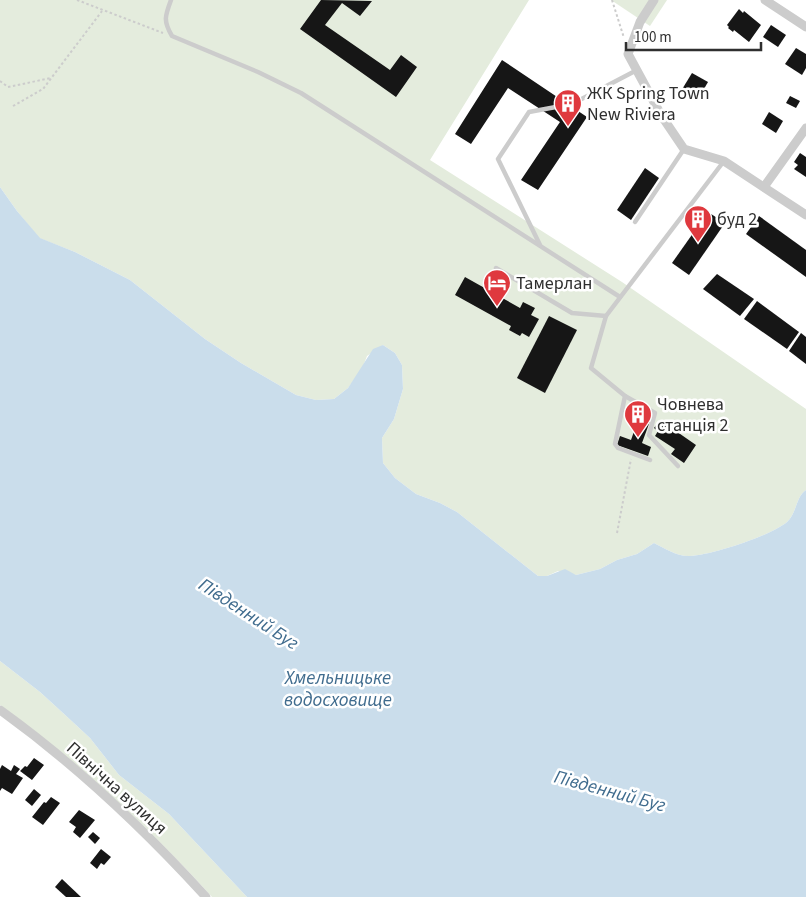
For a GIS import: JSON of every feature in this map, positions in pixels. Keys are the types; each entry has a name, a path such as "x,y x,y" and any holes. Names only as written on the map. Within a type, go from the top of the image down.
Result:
{"street":[{"path":"654,0 640,22 628,54 661,115 684,149 724,161 806,215"},
{"path":"765,0 806,27"},
{"path":"764,186 806,128"},
{"name":"Північна вулиця","path":"0,710 100,791 174,862 206,897"}],"lane":[{"path":"171,0 165,16 167,27 172,36 258,72 301,93 620,297"},
{"path":"540,246 498,159 529,112 572,104 637,70"},
{"path":"634,222 684,149"},
{"path":"678,466 649,435 655,413 625,396 591,368 606,316 724,161"},
{"path":"496,268 572,313 606,316"},
{"path":"625,396 615,444 618,448 650,460"}],"path":[{"path":"77,0 172,36"},
{"path":"612,0 628,54"},
{"path":"13,106 42,89 102,11"},
{"path":"0,81 8,87 51,78"},
{"path":"617,533 631,453"}],"green space":[{"path":"0,0 529,0 430,160 622,282 806,409 806,490 800,496 793,514 787,522 768,533 740,544 700,555 681,555 654,543 637,554 617,560 600,569 576,575 558,571 547,576 538,576 457,512 416,494 395,478 383,463 382,438 394,419 403,389 402,365 395,353 383,345 367,356 362,369 348,388 334,399 316,400 296,395 241,363 205,339 130,280 75,252 39,238 0,187"},
{"path":"611,0 667,0 650,26"},
{"path":"0,661 40,692 90,738 119,775 169,814 247,897 212,897 163,845 111,795 29,726 0,705"}],"water":[{"name":"Хмельницьке водосховище","path":"0,187 40,238 75,252 130,280 205,339 241,363 296,395 316,400 334,399 348,388 373,349 383,345 395,353 402,365 403,389 394,419 382,438 383,463 395,478 416,494 457,512 538,576 547,576 565,569 576,575 600,569 617,560 637,554 654,543 676,554 685,556 700,555 740,544 768,533 787,522 793,514 800,496 806,490 806,897 247,897 169,814 119,775 90,738 40,692 0,661"}],"building":[{"path":"321,0 372,1 360,16 342,3 325,25 390,70 401,55 417,67 396,97 300,29"},
{"path":"739,9 761,25 749,42 734,30 733,32 727,25"},
{"path":"771,25 786,35 778,47 763,37"},
{"path":"796,48 806,54 806,68 802,75 785,64"},
{"name":"ЖК Spring Town New Riviera","path":"502,60 587,117 538,190 521,180 560,122 508,88 471,144 455,134"},
{"path":"692,73 708,82 697,101 681,91"},
{"path":"790,96 800,101 796,108 786,103"},
{"path":"769,112 783,121 776,133 762,124"},
{"path":"800,153 806,157 806,177 794,169 798,165 794,162"},
{"path":"645,168 659,178 631,220 617,210"},
{"name":"буд 2","path":"708,212 725,223 689,275 672,263"},
{"path":"759,216 806,250 806,277 746,234"},
{"path":"717,274 754,299 740,316 703,289"},
{"path":"465,277 520,308 523,302 535,308 531,315 539,319 529,337 522,333 520,336 509,330 511,326 455,295"},
{"path":"757,301 799,332 787,349 744,319"},
{"path":"549,316 577,330 545,393 517,378"},
{"path":"801,333 806,337 806,364 789,351"},
{"name":"Човнева станція 2","path":"639,417 650,421 642,443 651,447 648,456 617,445 620,436 631,440"},
{"path":"660,420 696,445 684,463 671,454 675,449 655,436 658,431 654,428"},
{"path":"34,758 44,765 32,780 20,771 25,766 27,767"},
{"path":"2,765 11,771 14,765 20,769 16,774 23,778 12,794 2,788 0,791 0,769"},
{"path":"34,789 41,795 32,806 25,800"},
{"path":"51,797 60,803 43,825 32,817 44,802 46,803"},
{"path":"79,810 95,820 80,838 73,832 76,827 69,822"},
{"path":"93,832 100,838 95,844 88,837"},
{"path":"101,849 111,857 104,865 101,863 97,869 90,863"},
{"path":"62,879 81,897 66,897 55,887"}],"place":[{"name":"ЖК Spring Town New Riviera","path":"568,127"},
{"name":"буд 2","path":"698,243"},
{"name":"Тамерлан","path":"497,307"},
{"name":"Човнева станція 2","path":"638,438"}],"water label":[{"name":"Південний Буг","path":"249,613"},
{"name":"Південний Буг","path":"610,790"}]}
